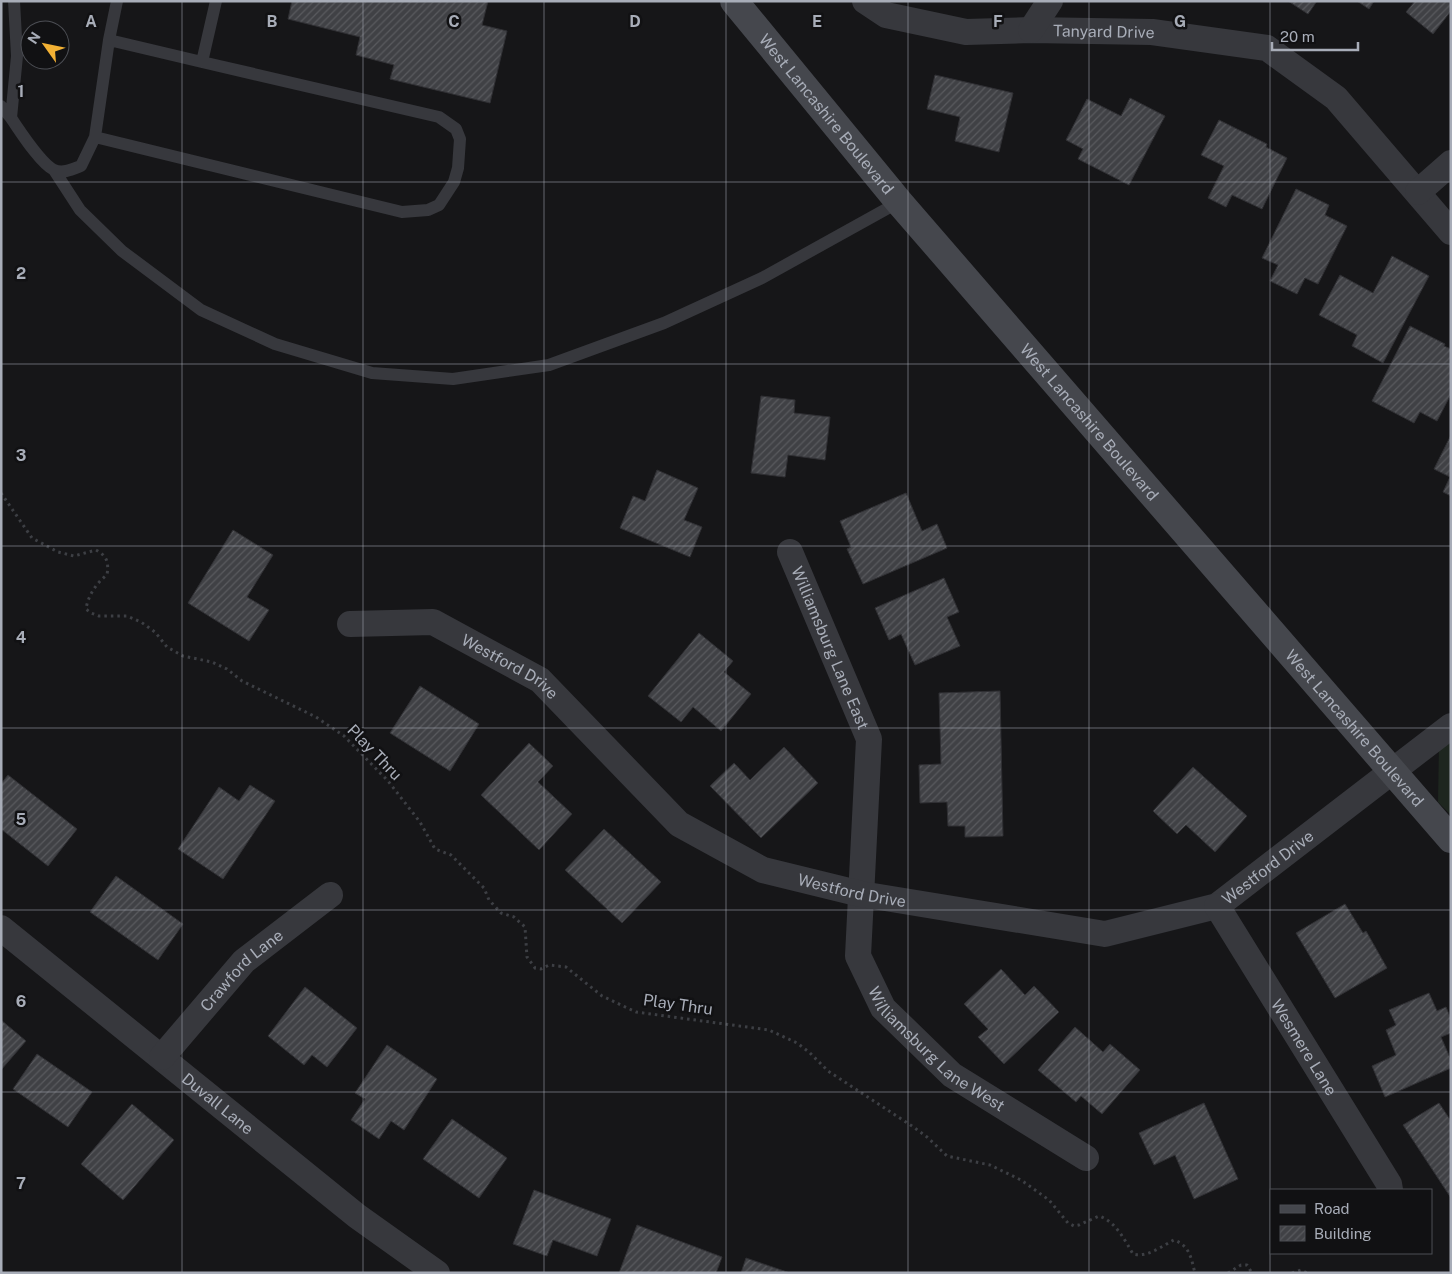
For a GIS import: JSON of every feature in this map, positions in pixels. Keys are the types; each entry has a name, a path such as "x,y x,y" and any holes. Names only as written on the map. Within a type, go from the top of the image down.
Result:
{"main road":[{"name":"West Lancashire Boulevard","path":"734,1 899,202 1451,839"}],"street":[{"name":"Tanyard Drive","path":"865,1 886,15 966,32 1030,30 1152,32 1267,48 1336,98 1451,232"},
{"path":"1030,30 1050,1"},
{"path":"1418,192 1451,163"},
{"name":"Williamsburg Lane East","path":"790,552 869,739 861,894"},
{"name":"Westford Drive","path":"350,624 433,622 540,680 679,824 763,870 861,894 1105,934 1217,906 1394,772 1451,726"},
{"name":"Williamsburg Lane West","path":"861,894 858,956 883,1008 952,1075 1086,1158"},
{"name":"Crawford Lane","path":"162,1057 244,961 330,895"},
{"name":"Wesmere Lane","path":"1217,906 1389,1184 1390,1189"},
{"name":"Duvall Lane","path":"1,928 357,1216 437,1273"}],"lane":[{"path":"11,118 17,56 14,1"},
{"path":"54,170 67,172 81,166 95,137 109,40 117,1"},
{"path":"202,62 216,1"},
{"path":"95,137 402,212 428,210 439,205 454,182 458,168 460,139 456,129 439,117 109,40"},
{"path":"1,106 38,156 54,170 80,210 122,251 202,310 275,344 372,373 453,379 549,365 664,323 762,278 899,202"}],"path":[{"name":"Play Thru","path":"1,493 32,538 58,552 74,556 96,550 104,554 107,562 107,575 101,580 87,600 86,609 91,613 99,616 127,616 141,622 155,632 167,647 183,656 212,662 227,669 242,680 316,717 344,736 388,781 420,822 436,849 451,855 484,888 489,900 501,913 514,917 525,928 527,957 535,968 541,969 549,965 566,966 602,996 636,1012 769,1030 797,1043 828,1071 912,1126 947,1156 990,1165 1022,1180 1049,1200 1068,1222 1074,1226 1099,1216 1105,1218 1114,1224 1133,1254 1138,1256 1148,1254 1174,1240 1182,1243 1189,1252 1195,1273"},
{"path":"1228,1273 1241,1265 1247,1265 1252,1273"},
{"path":"1292,1273 1301,1270 1307,1273"}],"shaded area":[{"path":"1451,735 1451,815 1438,802 1439,745"}],"building":[{"path":"292,1 488,1 482,25 507,31 490,103 390,79 394,65 356,55 360,37 288,19"},
{"path":"1288,1 1317,1 1308,14"},
{"path":"1357,1 1374,1 1369,9"},
{"path":"1415,1 1451,1 1451,11 1433,34 1406,12"},
{"path":"935,75 1013,93 999,152 955,141 960,117 927,109"},
{"path":"1130,98 1165,116 1129,185 1078,159 1083,149 1066,140 1087,99 1121,116"},
{"path":"1219,120 1267,144 1266,147 1287,158 1262,209 1232,195 1226,207 1208,198 1224,166 1201,155"},
{"path":"1296,189 1329,205 1325,215 1347,226 1318,284 1305,278 1297,294 1270,281 1278,265 1262,258"},
{"path":"1392,256 1429,276 1383,363 1352,346 1357,335 1319,315 1340,275 1373,293"},
{"path":"1410,326 1451,349 1451,394 1437,421 1420,412 1414,423 1372,401"},
{"path":"761,396 795,400 794,413 830,417 825,460 788,455 785,477 751,473"},
{"path":"1451,435 1451,496 1443,492 1450,477 1434,469"},
{"path":"657,470 698,488 684,520 702,527 690,557 620,528 633,496 645,501"},
{"path":"906,493 922,531 937,524 947,548 863,584 847,549 851,547 840,521"},
{"path":"233,530 273,555 247,597 269,610 249,641 188,603"},
{"path":"944,578 959,612 947,617 960,646 915,665 901,634 889,640 875,608"},
{"path":"699,633 733,661 724,672 751,694 721,731 693,707 681,722 648,696"},
{"path":"420,686 479,724 450,771 390,733"},
{"path":"1000,691 1003,836 965,837 965,826 948,826 947,802 920,803 919,765 941,764 939,693"},
{"path":"529,743 553,766 538,782 572,814 539,850 481,795"},
{"path":"784,747 818,783 761,838 710,786 734,763 750,780"},
{"path":"1193,767 1247,816 1215,852 1186,825 1177,834 1153,811"},
{"path":"8,775 77,829 48,866 1,829 1,784"},
{"path":"250,785 275,801 223,879 178,849 219,787 239,801"},
{"path":"604,829 661,882 622,923 565,870"},
{"path":"116,876 183,924 158,960 90,912"},
{"path":"1345,904 1363,933 1366,931 1387,968 1335,998 1296,933"},
{"path":"1001,969 1025,995 1034,986 1059,1012 1004,1064 978,1037 988,1029 964,1004"},
{"path":"305,987 357,1028 327,1067 312,1055 304,1065 268,1036"},
{"path":"1429,993 1437,1011 1446,1007 1451,1019 1451,1033 1441,1037 1451,1060 1451,1068 1385,1097 1372,1066 1396,1055 1386,1030 1396,1025 1389,1010"},
{"path":"1,1020 26,1041 1,1070"},
{"path":"1075,1027 1103,1052 1110,1044 1140,1070 1102,1114 1081,1096 1076,1102 1038,1070"},
{"path":"387,1045 437,1079 404,1130 391,1121 379,1139 351,1120 365,1099 355,1093"},
{"path":"37,1054 92,1092 68,1127 13,1089"},
{"path":"1204,1103 1238,1179 1194,1199 1175,1155 1154,1165 1139,1133"},
{"path":"1439,1103 1451,1121 1451,1198 1403,1125"},
{"path":"132,1104 174,1140 123,1200 81,1164"},
{"path":"452,1119 507,1158 479,1198 423,1159"},
{"path":"534,1190 611,1219 597,1256 553,1240 547,1256 513,1244"},
{"path":"637,1225 722,1257 716,1273 619,1273"},
{"path":"746,1258 790,1273 741,1273"}]}
